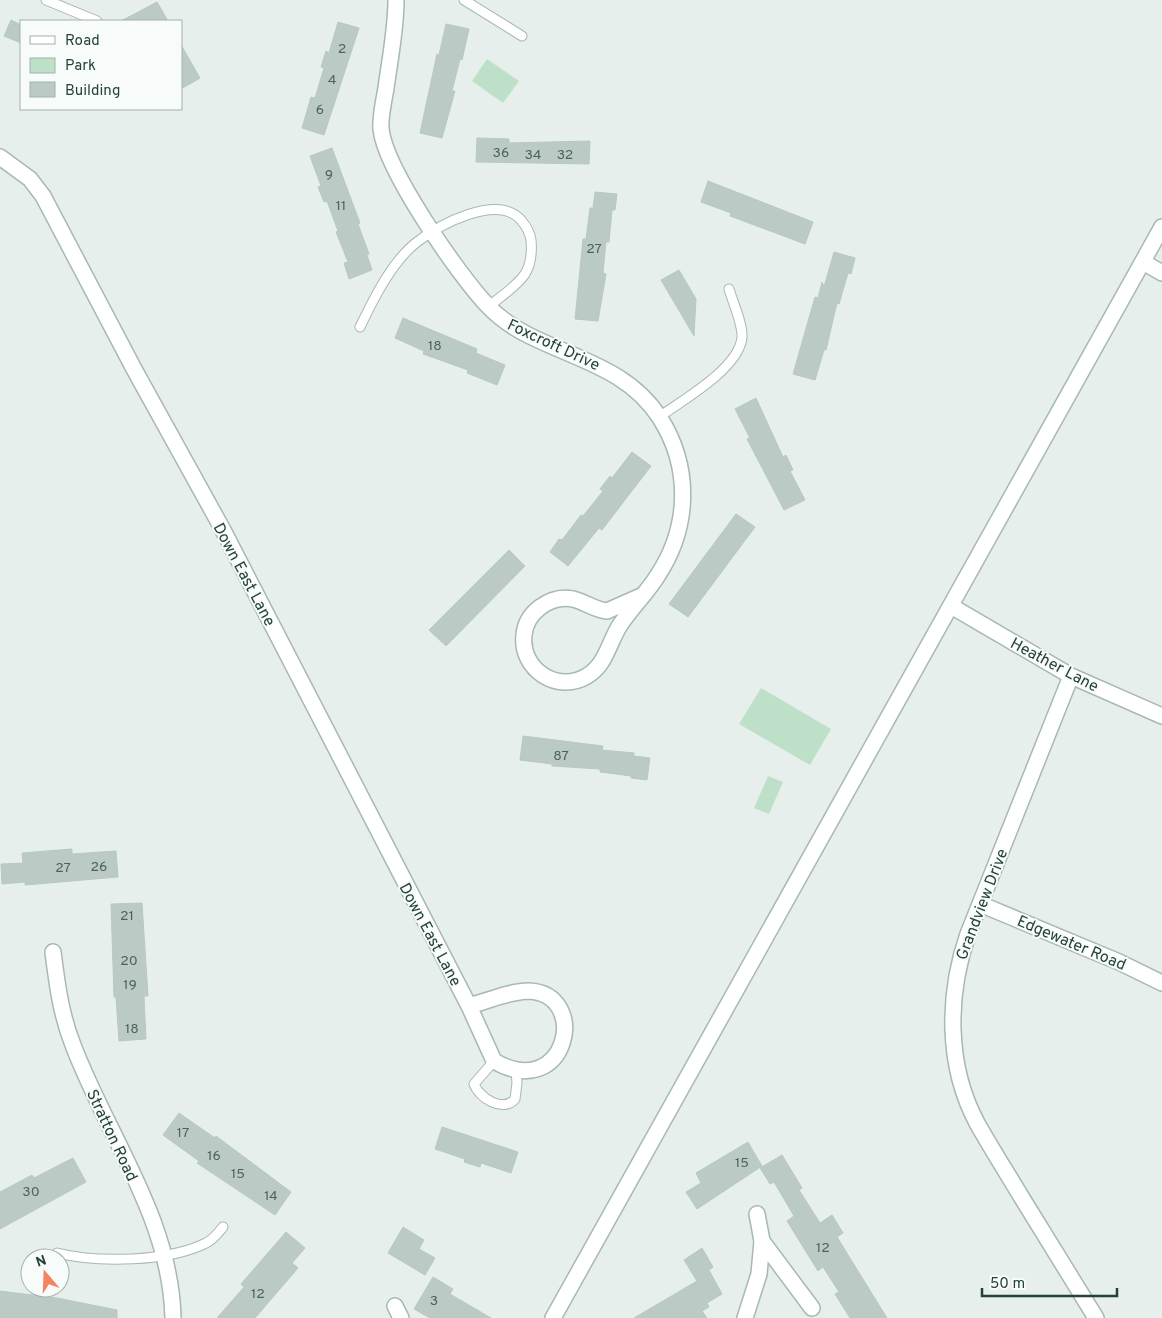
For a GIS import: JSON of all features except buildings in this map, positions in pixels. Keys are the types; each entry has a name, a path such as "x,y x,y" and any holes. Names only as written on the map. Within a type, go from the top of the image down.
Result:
{"street":[{"name":"Foxcroft Drive","path":"396,0 381,128 387,153 433,233 462,275 488,307 508,324 609,370 642,398 659,418 669,434 680,462 683,483 682,506 672,548 658,575 621,624 604,659 585,677 572,682 558,681 539,673 530,663 525,651 525,629 531,617 540,607 553,600 566,598 607,611 641,596"},
{"name":"Down East Lane","path":"0,157 30,179 43,196 134,369 231,546 469,1006 494,1061"},
{"path":"553,1318 1162,227"},
{"path":"1142,262 1162,273"},
{"name":"Heather Lane","path":"951,606 1071,676 1162,716"},
{"name":"Grandview Drive","path":"1071,676 960,956 953,994 953,1036 961,1080 976,1122 1096,1318"},
{"name":"Edgewater Road","path":"980,904 1119,962 1162,983"},
{"name":"Stratton Road","path":"52,952 60,1000 73,1046 127,1163 152,1221 163,1254 168,1270 173,1318"},
{"path":"469,1006 528,991 545,996 558,1009 565,1029 565,1037 559,1051 547,1063 536,1069 516,1071 494,1061"},
{"path":"745,1318 759,1274 762,1241 757,1214"},
{"path":"762,1241 812,1308"}],"lane":[{"path":"46,0 95,20"},
{"path":"464,0 522,36"},
{"path":"360,327 376,295 406,253 418,241 468,215 488,210 510,212 518,217 526,228 531,244 529,266 516,283 488,307"},
{"path":"659,418 717,375 737,351 742,332 729,289"},
{"path":"494,1061 474,1084 483,1096 500,1105 509,1104 515,1099 516,1071"},
{"path":"70,1256 118,1259 186,1250 208,1242 223,1227"}],"green space":[{"path":"487,59 519,81 503,103 472,81"},
{"path":"761,688 831,729 810,765 739,724"},
{"path":"768,776 783,782 769,814 754,808"}]}
